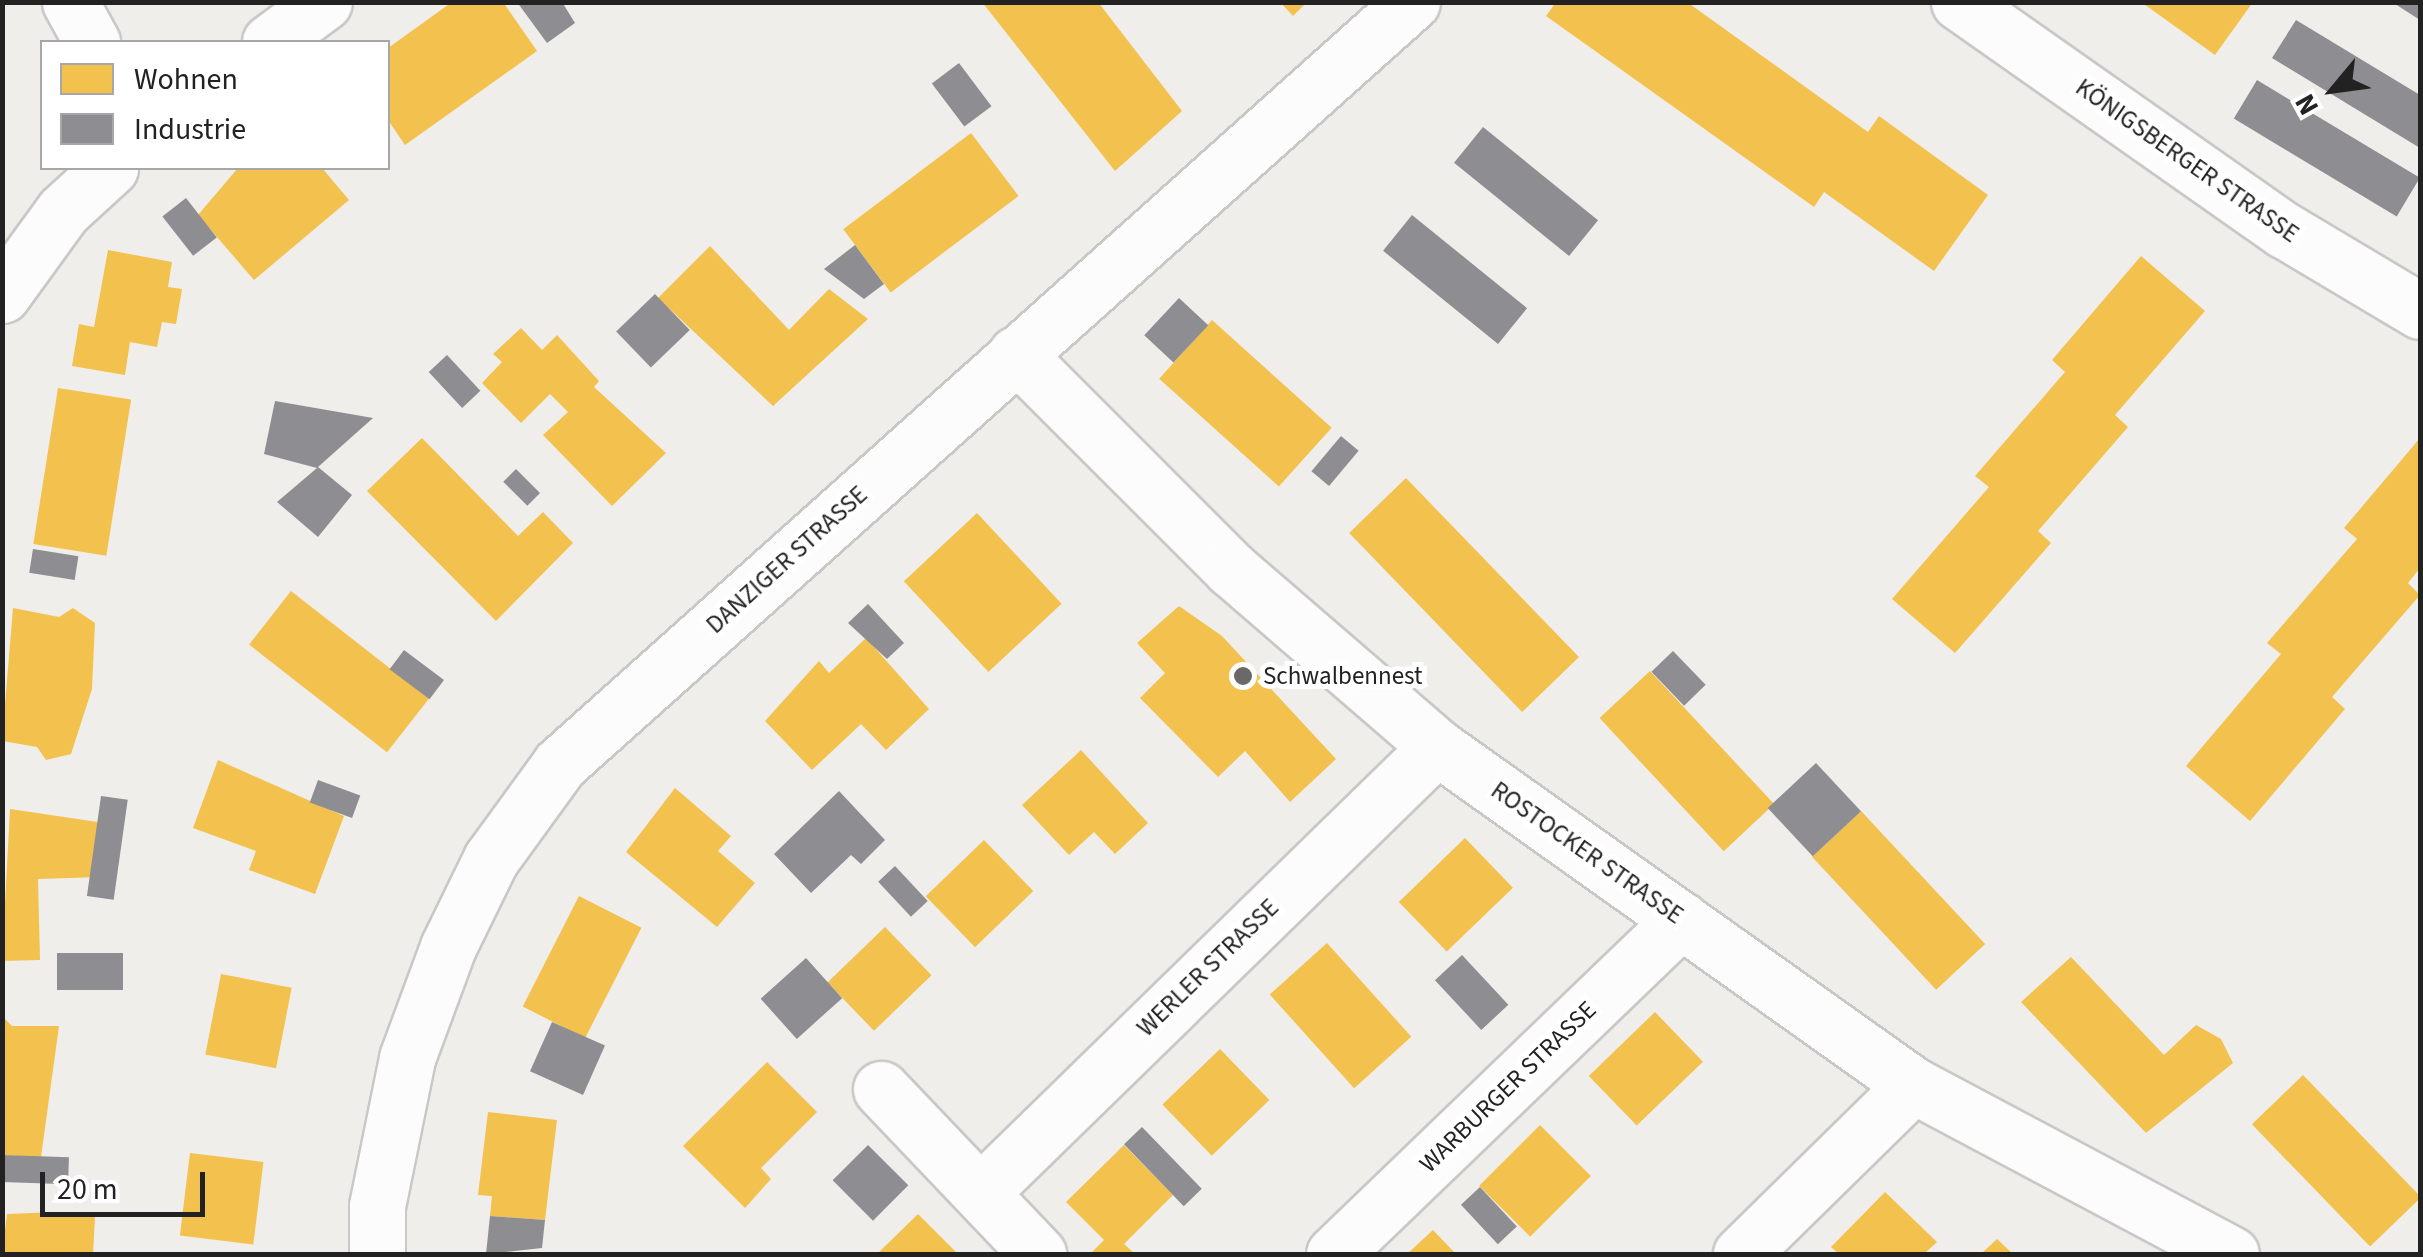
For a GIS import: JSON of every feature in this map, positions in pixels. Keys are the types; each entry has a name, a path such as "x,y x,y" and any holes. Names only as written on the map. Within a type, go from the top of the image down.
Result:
{"street":[{"path":"70,2 91,40"},
{"path":"273,40 324,2"},
{"name":"DANZIGER STRASSE","path":"376,1254 377,1206 407,1058 491,859 560,764 1412,2"},
{"name":"KÖNIGSBERGER STRASSE","path":"1960,2 2284,230 2420,312"},
{"path":"2,295 63,211 108,170"},
{"name":"ROSTOCKER STRASSE","path":"1016,354 1231,569 1437,747 1913,1085 2230,1254"},
{"name":"WERLER STRASSE","path":"981,1192 1437,747"},
{"name":"WARBURGER STRASSE","path":"1334,1254 1681,920"},
{"path":"1741,1254 1913,1085"},
{"path":"880,1088 1038,1254"}],"building: Wohnen":[{"path":"452,2 503,2 537,51 405,145 390,123 390,47"},
{"path":"982,2 1098,2 1182,111 1115,171"},
{"path":"1280,2 1307,2 1293,16"},
{"path":"1556,2 1687,2 1868,132 1879,116 1988,195 1934,271 1824,192 1814,207 1546,16"},
{"path":"2141,2 2253,2 2215,55"},
{"path":"971,133 1019,196 891,292 843,229"},
{"path":"236,170 324,170 349,200 254,280 198,215"},
{"path":"710,246 789,330 829,289 868,319 773,406 658,298"},
{"path":"108,250 172,262 168,287 182,289 176,324 162,322 157,347 130,342 125,375 72,366 79,324 94,327"},
{"path":"2141,256 2205,311 2115,415 2128,427 2038,531 2051,543 1955,653 1892,599 1989,487 1975,476 2065,372 2052,360"},
{"path":"1212,320 1332,428 1279,486 1159,379"},
{"path":"521,328 542,350 557,335 599,381 594,387 666,453 612,506 543,435 568,412 550,394 521,423 482,383 502,362 493,354"},
{"path":"58,388 131,400 106,556 33,544"},
{"path":"422,438 518,536 543,512 573,543 496,621 367,491"},
{"path":"2420,438 2420,568 2408,583 2420,595 2332,697 2345,709 2250,821 2186,766 2281,654 2267,643 2357,539 2344,528"},
{"path":"1406,478 1579,657 1522,712 1349,533"},
{"path":"977,513 1062,604 988,672 904,581"},
{"path":"291,591 429,699 387,752 249,645"},
{"path":"1179,606 1222,636 1336,759 1290,802 1245,751 1218,777 1140,698 1165,673 1137,643"},
{"path":"13,608 59,617 73,608 95,623 92,689 71,754 46,760 37,747 2,741"},
{"path":"866,638 929,709 886,750 861,724 812,770 765,721 819,661 829,673"},
{"path":"1650,671 1774,804 1724,851 1600,718"},
{"path":"1081,750 1148,823 1115,854 1094,832 1069,855 1022,805"},
{"path":"218,760 344,816 315,894 249,870 256,851 193,828"},
{"path":"675,788 731,836 718,851 755,883 717,927 626,852"},
{"path":"10,809 98,822 100,877 38,879 40,960 2,961"},
{"path":"1861,811 1985,944 1936,990 1812,857"},
{"path":"1465,838 1513,888 1447,952 1399,902"},
{"path":"984,840 1033,891 975,947 926,896"},
{"path":"579,896 641,928 585,1038 523,1006"},
{"path":"885,927 932,975 874,1031 827,983"},
{"path":"1327,943 1411,1037 1354,1088 1270,995"},
{"path":"2071,957 2164,1055 2196,1025 2221,1039 2233,1063 2146,1133 2021,1002"},
{"path":"221,974 292,988 276,1068 205,1054"},
{"path":"1655,1012 1703,1062 1637,1126 1589,1076"},
{"path":"2,1016 12,1026 59,1026 41,1157 2,1155"},
{"path":"1220,1049 1269,1100 1212,1156 1162,1105"},
{"path":"767,1062 817,1112 761,1168 771,1179 745,1208 683,1146"},
{"path":"2303,1075 2420,1196 2370,1247 2252,1124"},
{"path":"488,1112 557,1120 545,1220 490,1216 492,1196 478,1195"},
{"path":"1540,1125 1591,1176 1530,1237 1479,1186"},
{"path":"1124,1145 1173,1195 1124,1244 1135,1254 1090,1254 1104,1240 1066,1202"},
{"path":"190,1153 263,1162 253,1244 180,1235"},
{"path":"1885,1192 1937,1242 1924,1254 1839,1254 1831,1247"},
{"path":"57,1212 95,1217 93,1254 2,1254 7,1214"},
{"path":"918,1214 958,1254 877,1254"},
{"path":"1433,1230 1456,1254 1407,1254"},
{"path":"1997,1239 2013,1254 1981,1254"}],"building: Industrie":[{"path":"517,2 562,2 575,23 547,43"},
{"path":"2392,2 2420,2 2420,20"},
{"path":"2296,20 2420,95 2420,148 2272,58"},
{"path":"959,63 991,106 964,127 932,83"},
{"path":"2257,80 2420,178 2397,216 2234,119"},
{"path":"1483,127 1598,220 1569,256 1454,163"},
{"path":"186,198 217,237 193,256 162,216"},
{"path":"1412,215 1527,308 1498,344 1383,251"},
{"path":"855,245 884,284 864,299 824,269"},
{"path":"655,294 690,330 651,367 616,332"},
{"path":"1179,298 1208,325 1173,363 1144,335"},
{"path":"447,355 480,391 462,408 429,372"},
{"path":"275,401 373,418 318,467 352,495 318,537 277,502 317,468 264,454"},
{"path":"1341,436 1359,451 1329,486 1311,471"},
{"path":"516,469 540,493 527,506 503,482"},
{"path":"33,549 78,556 75,580 29,573"},
{"path":"868,604 904,643 887,659 848,623"},
{"path":"404,650 444,680 429,699 390,669"},
{"path":"1673,651 1706,685 1684,706 1651,672"},
{"path":"1816,763 1861,811 1813,856 1768,808"},
{"path":"318,780 360,795 352,818 310,803"},
{"path":"839,791 885,840 861,864 851,855 811,893 774,854"},
{"path":"101,796 128,800 114,900 87,896"},
{"path":"895,866 928,901 911,917 878,882"},
{"path":"57,953 123,953 123,990 57,990"},
{"path":"1462,955 1508,1005 1481,1030 1435,980"},
{"path":"806,958 842,998 797,1039 761,999"},
{"path":"552,1022 605,1046 583,1095 530,1071"},
{"path":"1142,1127 1202,1189 1184,1206 1124,1144"},
{"path":"868,1145 908,1185 873,1221 833,1180"},
{"path":"2,1155 69,1157 68,1184 2,1182"},
{"path":"1480,1187 1517,1226 1498,1244 1461,1205"},
{"path":"490,1216 545,1220 542,1248 486,1254"}],"place":[{"name":"Schwalbennest","path":"1243,676"}]}
